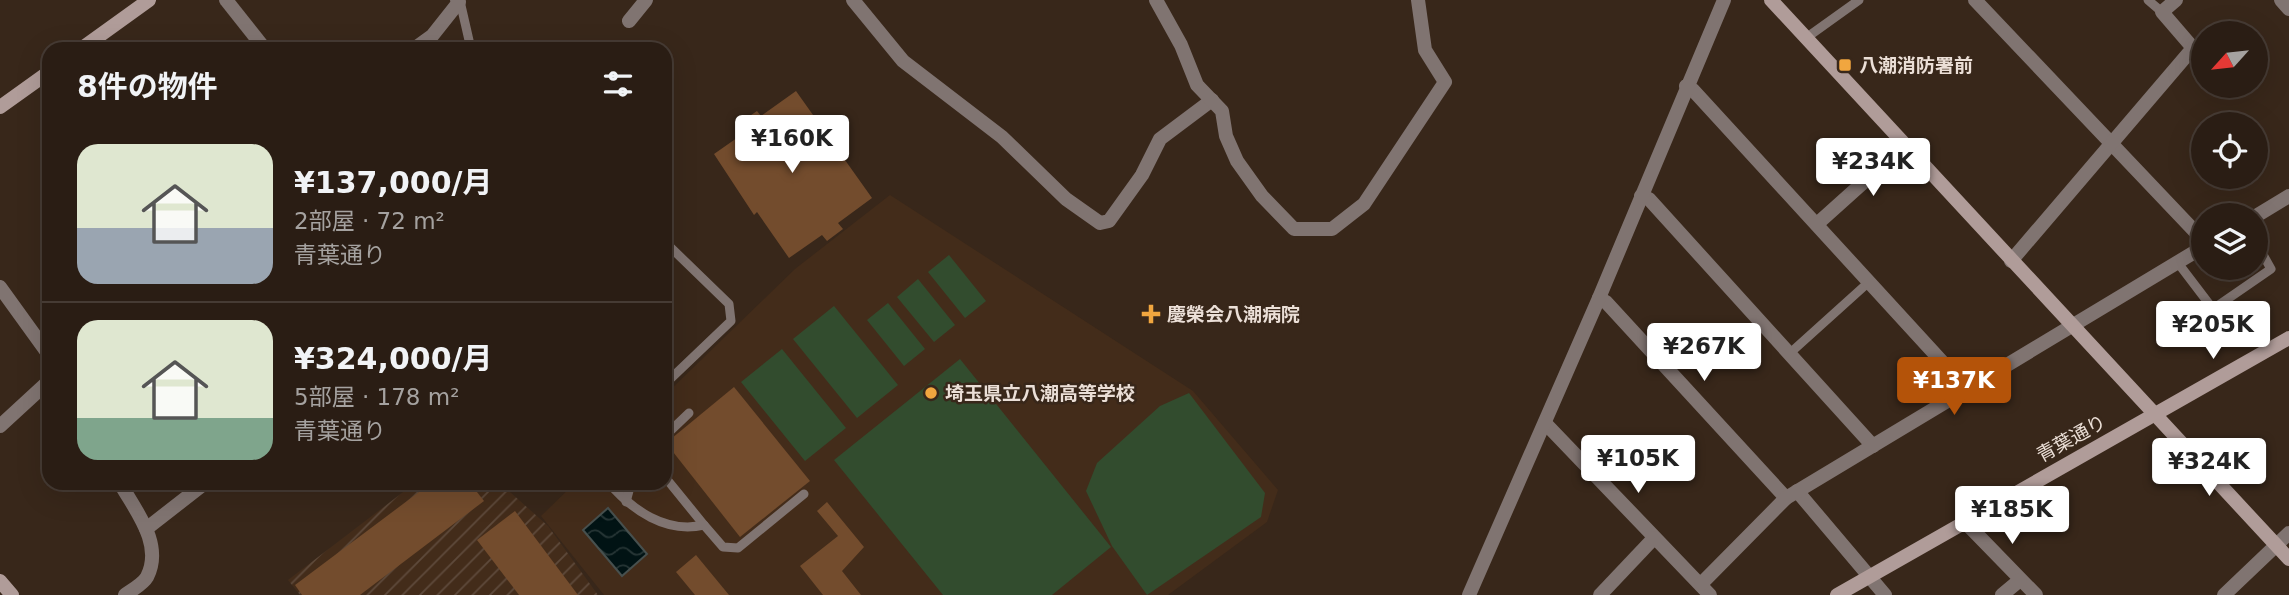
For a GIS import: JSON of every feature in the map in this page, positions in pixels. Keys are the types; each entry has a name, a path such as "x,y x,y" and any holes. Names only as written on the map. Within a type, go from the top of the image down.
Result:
{"street":[{"path":"91,42 149,0"},
{"path":"226,0 259,42"},
{"path":"629,22 646,0"},
{"path":"853,0 868,7 903,61 1002,137 1066,199 1100,223 1109,222 1142,175 1160,139 1212,100"},
{"path":"1156,0 1181,45 1197,85 1222,111 1226,136 1237,161 1262,197 1294,229 1332,229 1364,204 1446,82 1425,50 1418,0"},
{"path":"1469,595 1599,298 1724,0"},
{"path":"1771,0 2289,559"},
{"path":"1975,0 2191,227"},
{"path":"2011,261 2193,48 2162,12 2176,0"},
{"path":"2281,0 2289,9"},
{"path":"424,42 432,36 459,1"},
{"path":"0,107 42,77"},
{"path":"1686,86 1693,90 1818,224 1967,389"},
{"path":"1818,224 1905,145"},
{"path":"1641,196 1649,200 1872,446"},
{"path":"2268,209 2289,196"},
{"path":"1545,423 1705,590 1791,495 2191,255"},
{"path":"0,287 42,345"},
{"path":"1599,298 1606,302 1885,595"},
{"name":"青葉通り","path":"1838,595 1868,575 2289,338"},
{"path":"0,426 42,387"},
{"path":"124,490 146,529 152,553 146,578 125,595"},
{"path":"146,529 196,490"},
{"path":"1964,521 2036,595"},
{"path":"2224,595 2289,533"},
{"path":"1601,595 1654,538"},
{"path":"2002,595 2020,579"}],"lane":[{"path":"1806,38 1859,0"},
{"path":"2148,0 2162,12"},
{"path":"459,1 469,42"},
{"path":"672,249 729,304 732,313 731,321 672,377"},
{"path":"2178,263 2213,309 2256,280"},
{"path":"1789,354 1870,282"},
{"path":"672,430 689,414"},
{"path":"672,486 723,547 738,548 804,494"},
{"path":"615,490 626,502 653,520 690,528 704,525"},
{"path":"626,502 629,490"}],"shaded area":[{"name":"埼玉県立八潮高等学校","path":"890,195 1193,391 1278,490 1267,522 1168,595 604,595 541,516 568,490 672,490 672,388 795,269"},
{"path":"406,490 508,490 548,526 598,595 300,595 288,580"}],"green space":[{"path":"949,255 986,301 965,318 928,272"},
{"path":"918,279 955,325 934,342 897,297"},
{"path":"888,303 925,349 904,366 867,320"},
{"path":"834,306 898,385 857,418 793,339"},
{"path":"782,349 846,428 805,461 741,382"},
{"path":"960,359 1111,547 1052,595 943,595 834,460"},
{"path":"1189,393 1265,493 1261,517 1147,595 1112,546 1086,491 1097,463 1160,406"}],"water":[{"path":"608,508 647,554 622,576 583,530"}],"building":[{"path":"796,91 872,198 838,223 843,229 827,241 822,235 789,258 757,212 754,215 714,154 744,133 738,124 757,111 761,116"},
{"path":"734,387 810,481 740,537 672,451 672,438"},
{"path":"422,490 475,490 484,501 360,595 302,595 295,585"},
{"path":"827,502 864,547 842,571 861,595 823,595 800,566 838,536 817,511"},
{"path":"515,511 578,595 519,595 477,540"},
{"path":"696,555 729,595 695,595 676,572"}],"place":[{"name":"八潮消防署前","path":"1845,65"},
{"name":"慶榮会八潮病院","path":"1151,314"},
{"name":"埼玉県立八潮高等学校","path":"931,393"}]}
